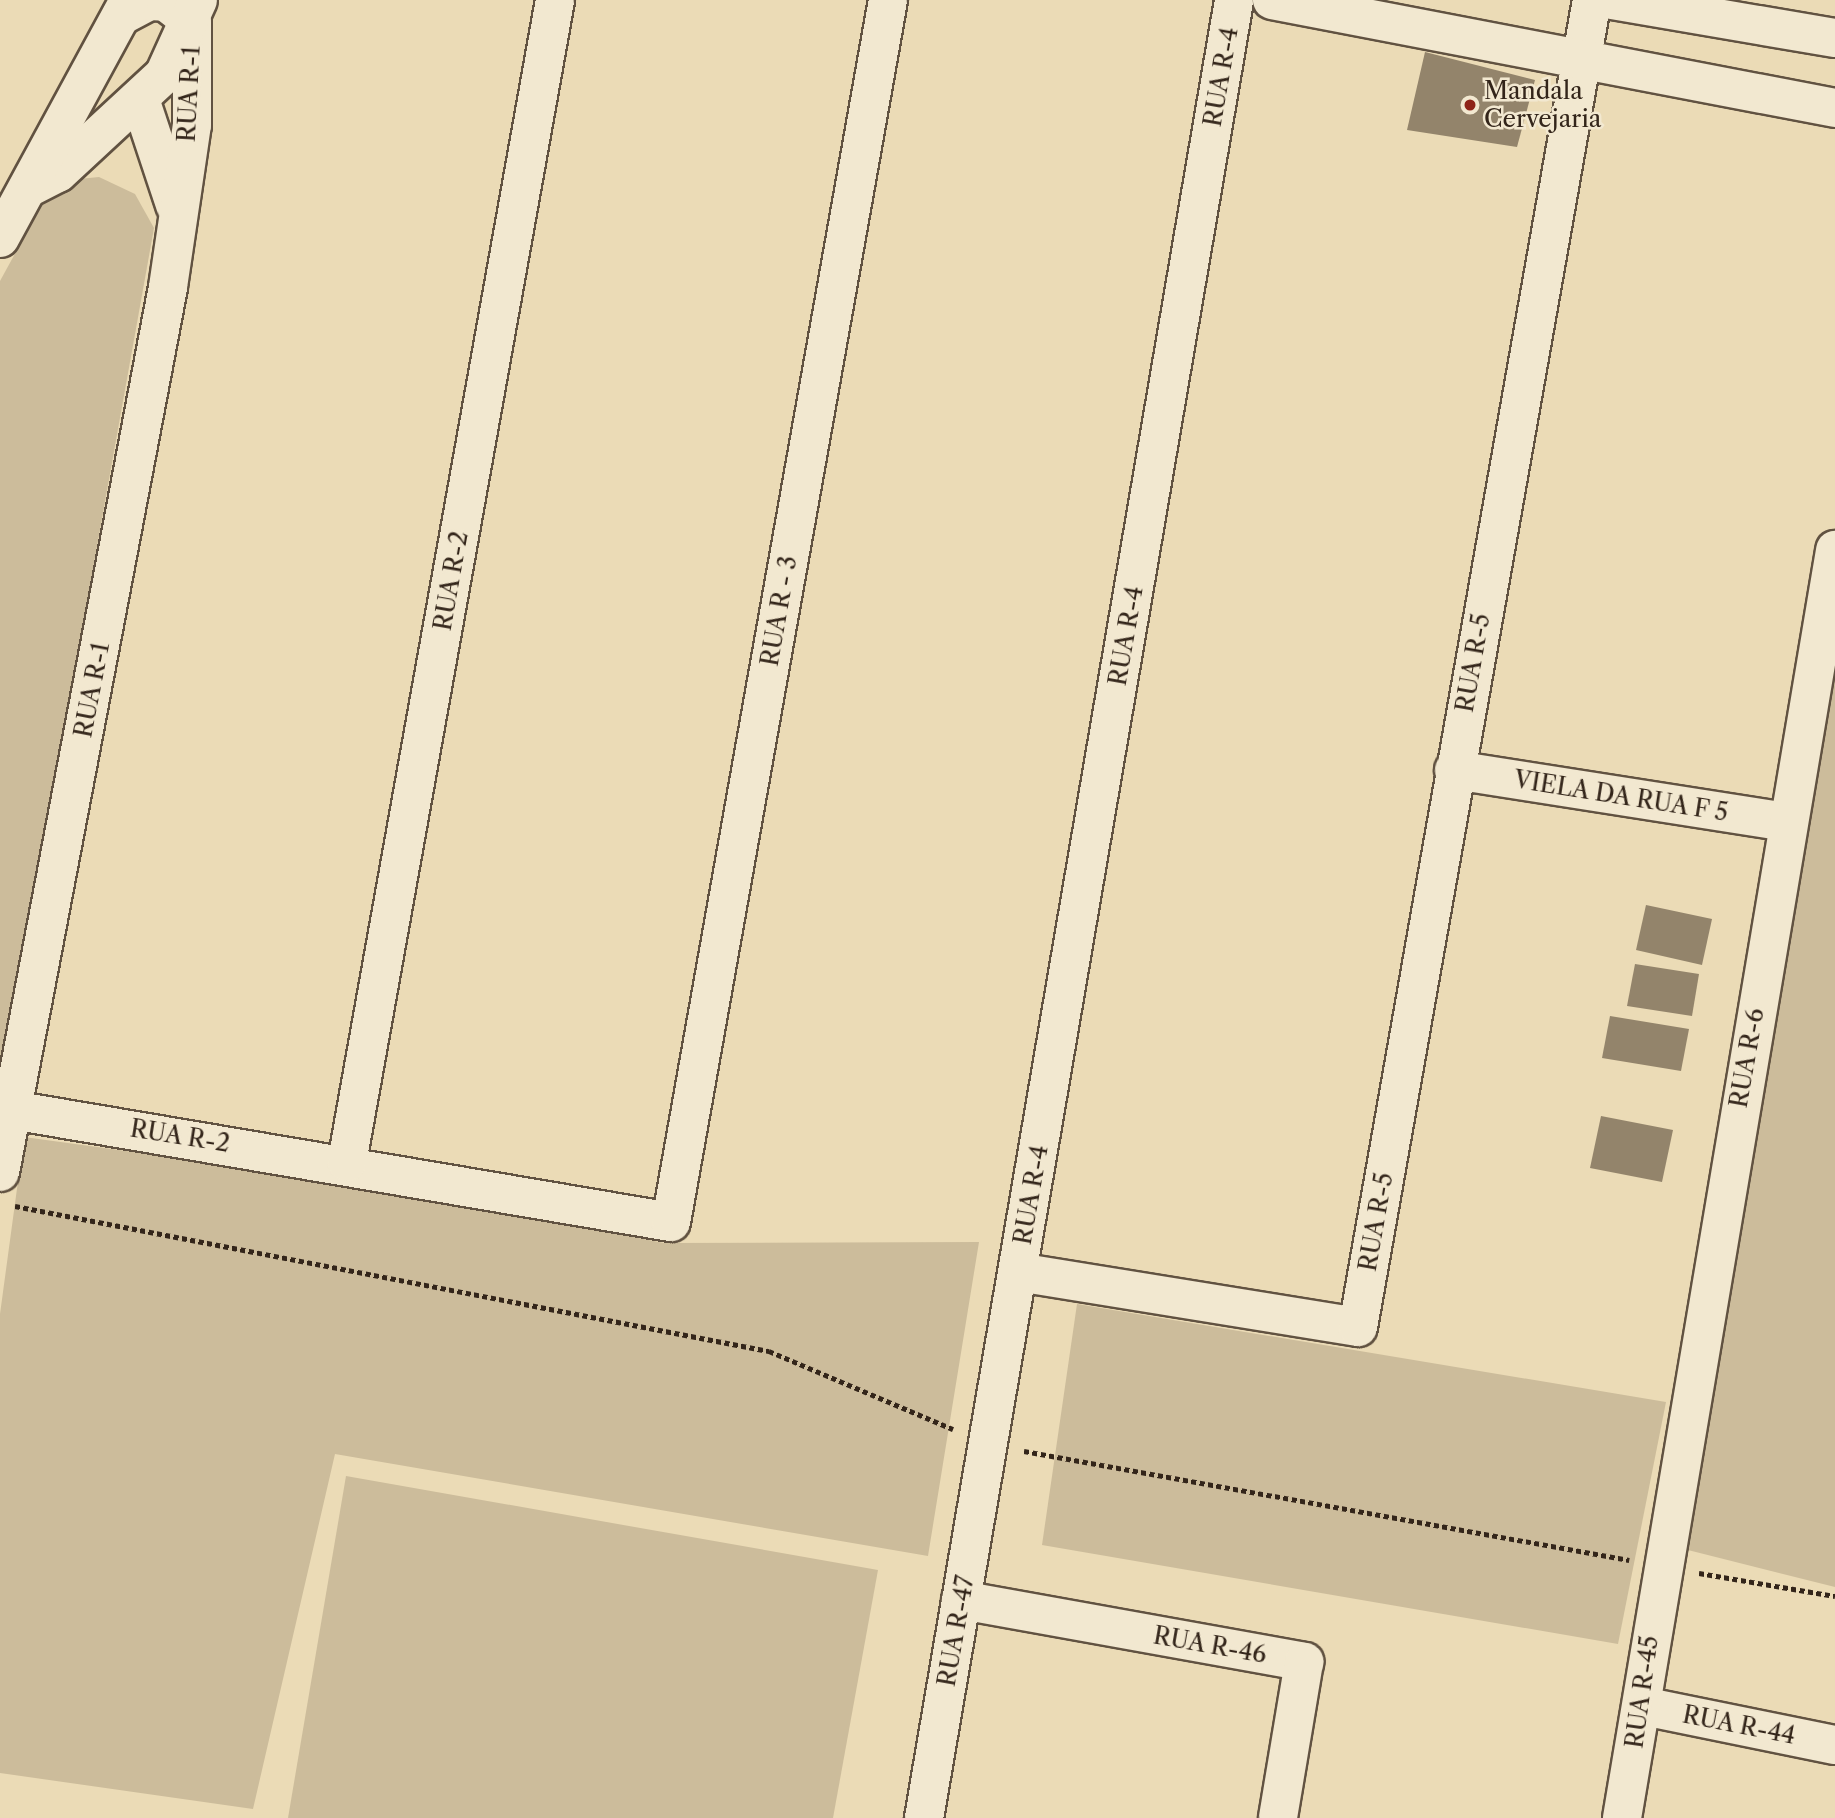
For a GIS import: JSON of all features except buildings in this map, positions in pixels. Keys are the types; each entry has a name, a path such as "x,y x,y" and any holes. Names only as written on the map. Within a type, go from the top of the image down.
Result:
{"street":[{"name":"RUA R-2","path":"347,1162 555,0"},
{"name":"RUA R - 3","path":"671,1222 888,0"},
{"name":"RUA R-4","path":"987,1444 1234,0"},
{"path":"1272,0 1835,108"},
{"name":"RUA R-5","path":"1358,1327 1591,0"},
{"path":"1612,0 1835,38"},
{"path":"0,239 27,188 119,19 149,1 166,2 195,11 176,57 140,99 58,173 27,188"},
{"name":"RUA R-1","path":"0,1172 165,301 176,207 192,125 195,11"},
{"name":"RUA R-1","path":"119,19 114,60 140,99 176,207"},
{"name":"RUA R-6","path":"1661,1566 1835,550"},
{"name":"VIELA DA RUA F 5","path":"1454,770 1787,822"},
{"name":"RUA R-2","path":"12,1110 347,1162 671,1222"},
{"name":"RUA R-4","path":"1018,1272 1358,1327"},
{"name":"RUA R-47","path":"924,1818 987,1444"},
{"name":"RUA R-45","path":"1622,1818 1643,1706 1661,1566"},
{"name":"RUA R-46","path":"961,1600 1304,1662 1278,1818"},
{"name":"RUA R-44","path":"1643,1706 1835,1745"}],"path":[{"path":"0,1203 769,1351 987,1444 1835,1596"}],"shaded area":[{"path":"99,177 135,194 154,228 0,1088 0,281 45,199 79,179"},
{"path":"1835,672 1835,1587 1680,1548"},
{"path":"24,1137 360,1183 664,1243 979,1242 928,1556 335,1454 253,1809 0,1773 0,1314"},
{"path":"1077,1304 1666,1402 1618,1644 1042,1545"},
{"path":"346,1476 878,1570 833,1818 288,1818"}],"place":[{"name":"Mandala Cervejaria","path":"1470,105"}]}
